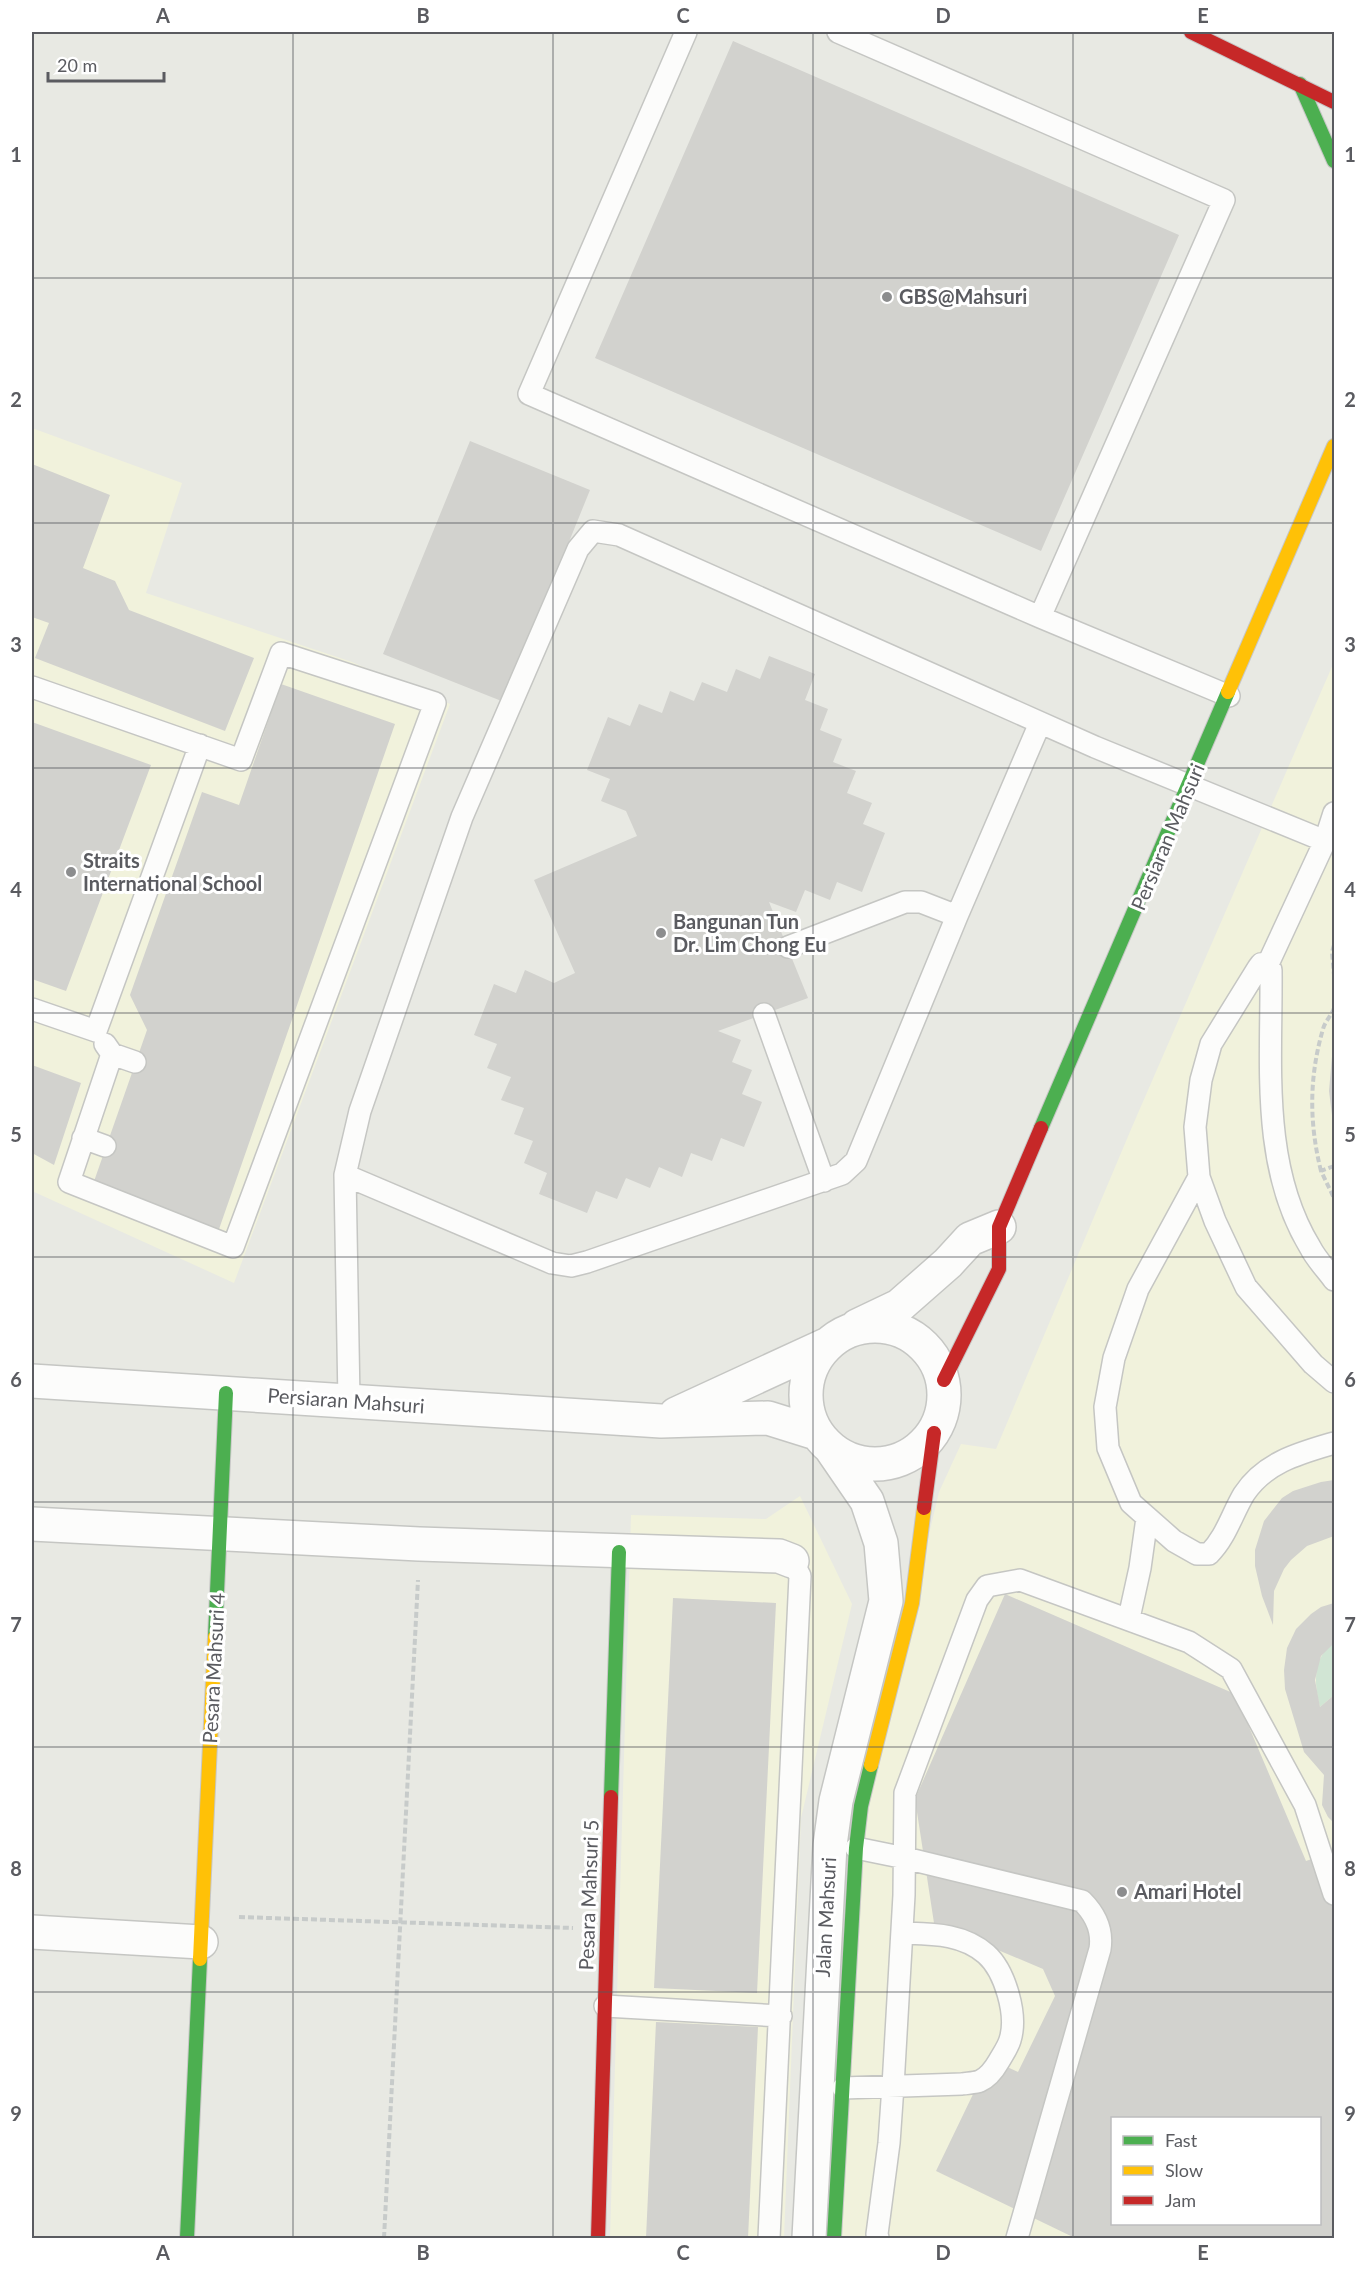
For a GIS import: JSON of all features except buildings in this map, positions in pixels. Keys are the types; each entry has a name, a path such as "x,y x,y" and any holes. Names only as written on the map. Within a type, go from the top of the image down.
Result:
{"street":[{"path":"1191,32 1335,102"},
{"path":"1300,84 1335,162"},
{"name":"Persiaran Mahsuri","path":"944,1380 999,1269 999,1227 1335,446"},
{"name":"Persiaran Mahsuri","path":"661,1421 898,1306 948,1263 970,1239 999,1227"},
{"path":"824,1441 852,1462 875,1465 898,1461 919,1450 934,1433 942,1417 945,1398 944,1380 936,1361 922,1344 905,1333 885,1327 864,1327 836,1338 816,1358 807,1376 805,1396 808,1415 824,1441 867,1501 899,1602"},
{"name":"Persiaran Mahsuri","path":"32,1381 661,1421 768,1418 824,1441"},
{"name":"Pesara Mahsuri 4","path":"188,2238 226,1393"},
{"path":"899,1602 934,1433"},
{"path":"32,1524 419,1544 778,1556 792,1561"},
{"name":"Pesara Mahsuri 5","path":"598,2238 619,1552"},
{"name":"Jalan Mahsuri","path":"834,2238 856,1848 861,1806 899,1602"},
{"name":"Jalan Mahsuri","path":"809,2238 830,1845 836,1801 899,1602"},
{"path":"32,1932 202,1929"}],"lane":[{"path":"686,32 529,394 1040,617 1229,696"},
{"path":"838,32 1224,200 1040,617"},
{"path":"349,1401 345,1175 360,1111 462,817 578,549 593,531 619,535 1040,723 1190,785 1330,836"},
{"path":"32,687 241,760 281,653 435,703 233,1247 69,1182 112,1054"},
{"path":"345,1175 552,1263 572,1266 842,1174 856,1161 957,915 1040,723"},
{"path":"96,1031 200,745"},
{"path":"1267,966 1330,836 1335,813"},
{"path":"788,947 905,902 921,903 957,915"},
{"path":"1335,1280 1310,1247 1285,1194 1272,1126 1271,970 1262,964 1211,1044 1201,1080 1195,1126 1199,1177 1215,1221 1246,1287 1312,1364 1335,1382"},
{"path":"32,1009 96,1031 112,1054 135,1062"},
{"path":"764,1014 824,1181"},
{"path":"83,1138 105,1146"},
{"path":"1199,1177 1138,1289 1114,1358 1105,1407 1108,1448 1131,1503 1174,1541 1197,1554 1209,1554 1219,1544 1245,1493 1262,1473 1288,1456 1335,1443"},
{"path":"1129,1618 1140,1568 1147,1518"},
{"path":"769,2238 800,1576 792,1561"},
{"path":"878,2238 893,2086 902,1933 905,1793 977,1600 987,1586 1020,1580 1129,1618 1189,1642 1231,1669 1305,1805 1335,1894"},
{"path":"856,1848 1082,1901 1094,1912 1102,1937 1017,2238"},
{"path":"843,2088 962,2084 981,2080 994,2069 1011,2040 1012,2018 1007,1989 1000,1970 985,1953 958,1938 934,1934 902,1933"},
{"path":"605,2006 780,2016"}],"path":[{"path":"1335,945 1332,952 1334,1007 1324,1026 1311,1092 1314,1144 1321,1171 1335,1198"},
{"path":"1321,1171 1335,1166"},
{"path":"384,2238 419,1544"},
{"path":"202,1929 401,1923 608,1929"}],"shaded area":[{"path":"32,428 182,483 146,593 352,662 450,704 234,1283 32,1191"},
{"path":"1334,662 1334,2238 834,2238 863,1814 939,1492 961,1444 996,1449 1132,1127"},
{"path":"800,1496 852,1604 801,1818 784,2238 610,2238 631,1515 766,1519"},
{"path":"1334,1643 1334,1695 1320,1707 1316,1672 1322,1656"}],"traffic: fast":[{"path":"1300,84 1334,161"},
{"path":"1041,1128 1228,692"},
{"path":"215,1637 226,1393"},
{"path":"611,1797 619,1552"},
{"path":"834,2238 856,1848 861,1806 871,1765"},
{"path":"187,2238 200,1959"}],"traffic: slow":[{"path":"1228,692 1334,446"},
{"path":"871,1765 912,1603 924,1508"},
{"path":"200,1959 215,1637"}],"traffic: jam":[{"path":"1191,32 1334,102"},
{"path":"944,1380 999,1269 999,1227 1041,1128"},
{"path":"924,1508 934,1433"},
{"path":"598,2238 611,1797"}],"place":[{"name":"GBS@Mahsuri","path":"887,297"},
{"name":"Straits International School","path":"71,872"},
{"name":"Bangunan Tun Dr. Lim Chong Eu","path":"661,933"},
{"name":"Amari Hotel","path":"1122,1892"}]}
